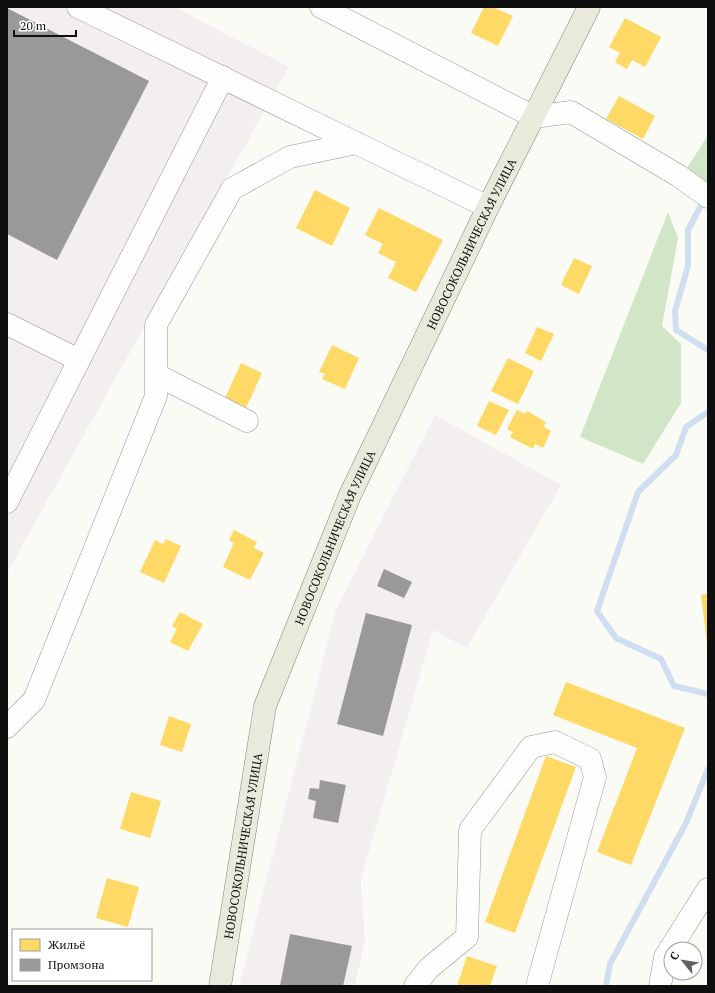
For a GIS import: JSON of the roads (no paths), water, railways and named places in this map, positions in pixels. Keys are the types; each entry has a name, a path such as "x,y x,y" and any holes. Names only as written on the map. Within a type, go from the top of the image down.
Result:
{"main road":[{"name":"НОВОСОКОЛЬНИЧЕСКАЯ УЛИЦА","path":"220,986 265,706 350,495 488,207 589,7"}],"street":[{"path":"78,7 223,77 356,144 488,207"},
{"path":"321,7 534,117 571,112 679,176 702,192"},
{"path":"7,502 223,77"},
{"path":"7,727 34,700 156,396 156,325 232,189 290,157 356,144"},
{"path":"7,324 79,360"},
{"path":"157,375 247,421"},
{"path":"415,986 428,970 467,937 470,830 531,746 555,742 590,759 595,777 537,986"},
{"path":"660,986 665,957 708,889"}],"waterway":[{"path":"705,198 688,230 688,266 675,311 676,330 708,350"},
{"path":"708,412 686,427 676,455 638,492 597,611 616,638 661,659 674,686 708,694"},
{"path":"606,986 610,964 686,823 708,769"}]}
